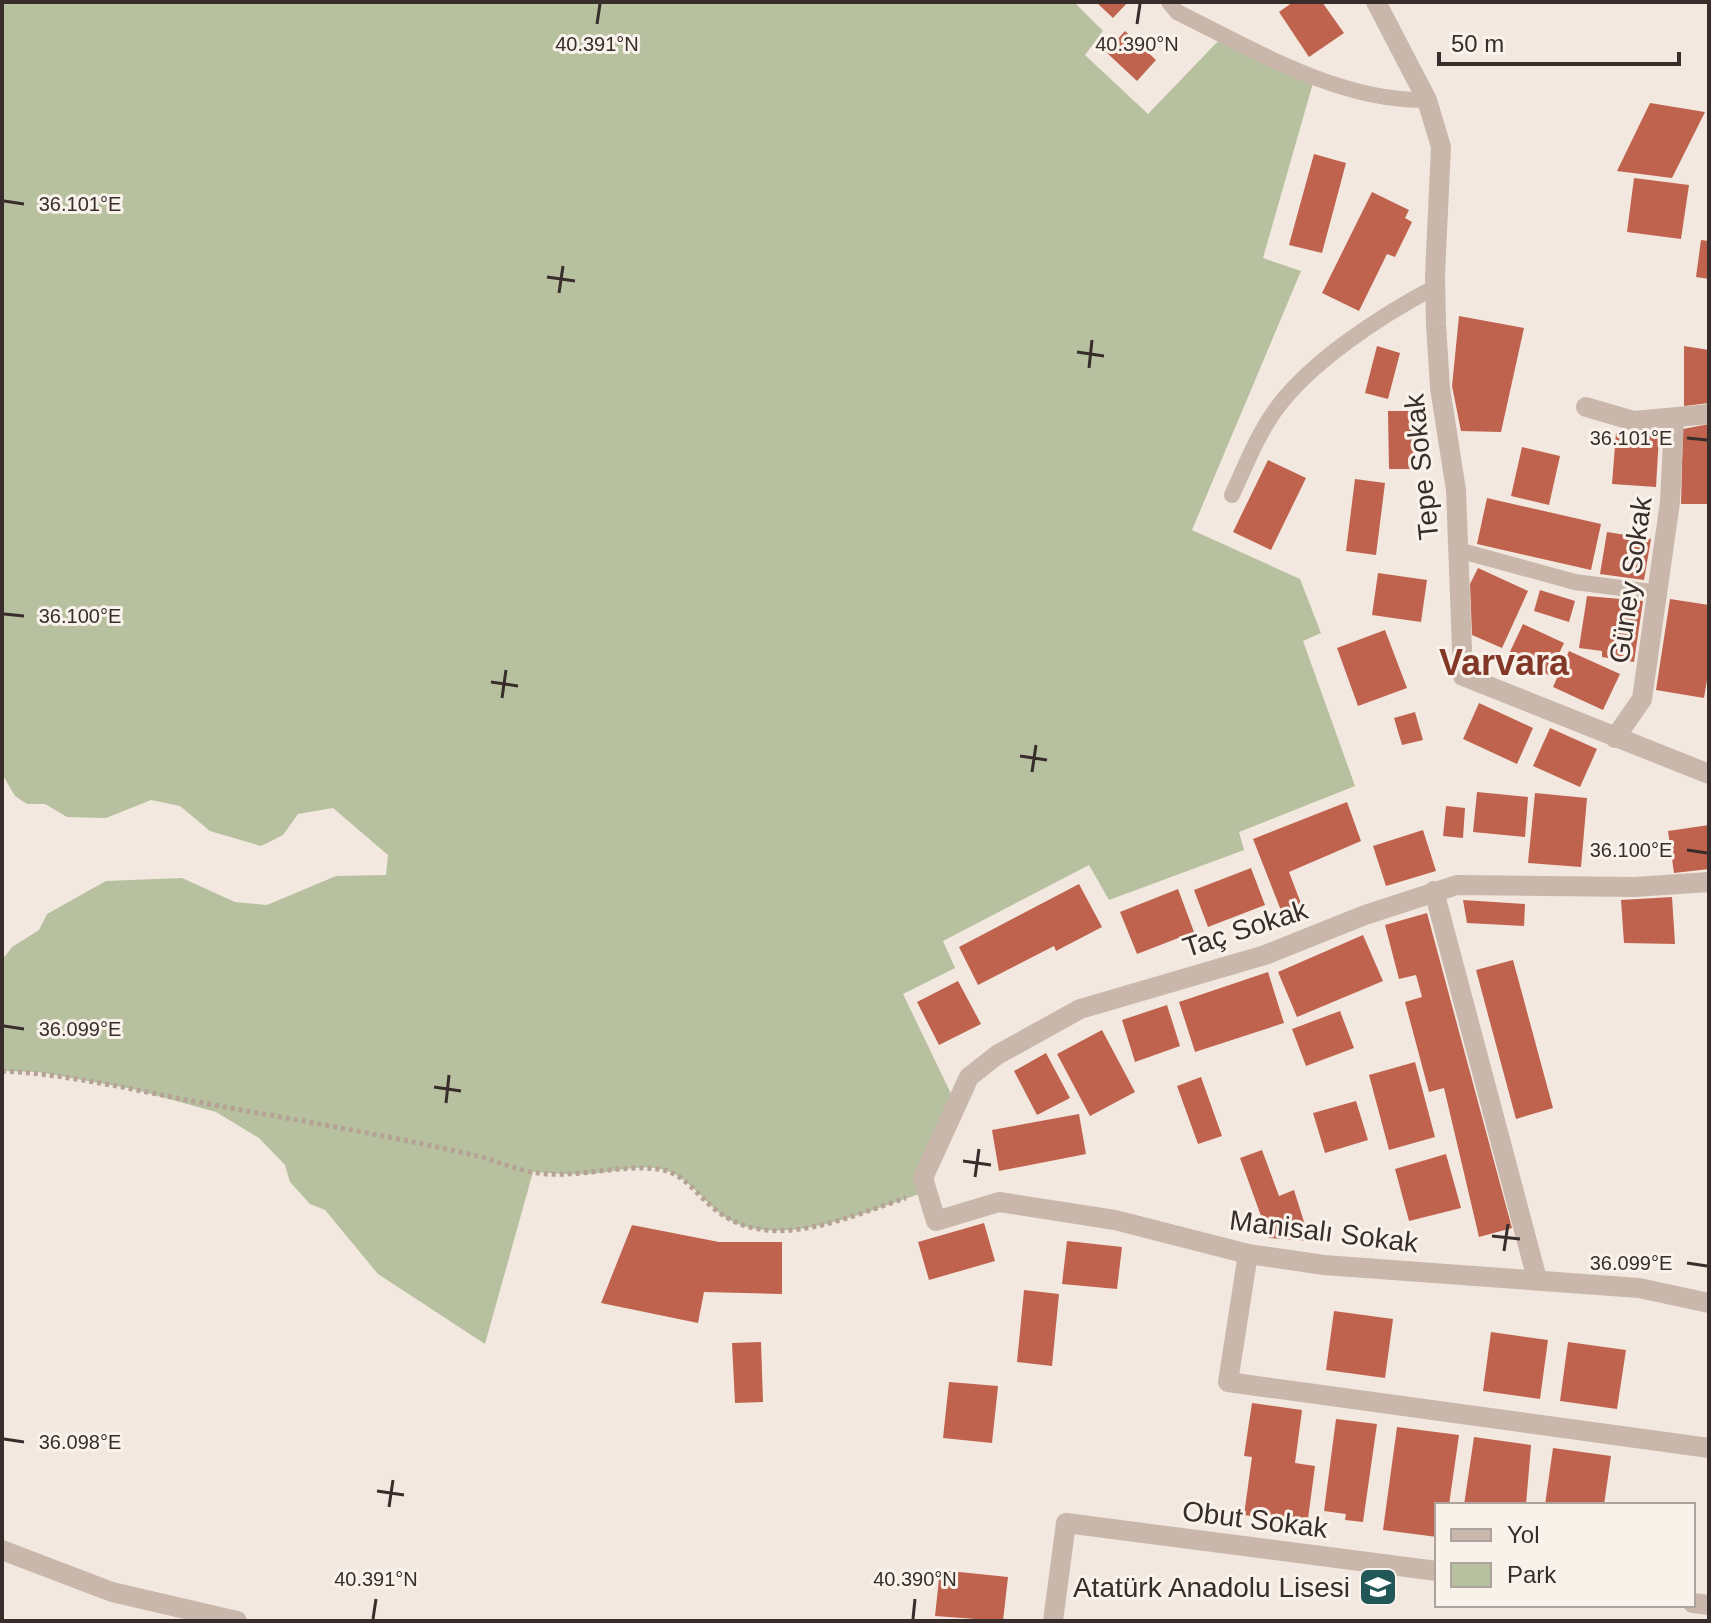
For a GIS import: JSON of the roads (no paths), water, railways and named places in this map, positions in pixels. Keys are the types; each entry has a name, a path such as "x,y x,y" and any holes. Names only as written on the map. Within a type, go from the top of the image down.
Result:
{"street":[{"name":"Tepe Sokak","path":"1376,2 1427,100 1441,147 1435,287 1440,388 1456,490 1463,676 1709,774"},
{"path":"1586,407 1617,419 1674,420 1709,414"},
{"name":"Güney Sokak","path":"1615,738 1642,699 1670,502 1674,420"},
{"name":"Taç Sokak","path":"936,1221 923,1178 969,1077 997,1055 1080,1009 1265,955 1457,885 1603,887 1709,882"},
{"path":"1434,891 1537,1279"},
{"name":"Manisalı Sokak","path":"936,1221 999,1202 1013,1203 1115,1220 1248,1254 1324,1265 1639,1288 1709,1303"},
{"path":"1248,1254 1228,1382 1709,1448"},
{"name":"Obut Sokak","path":"1053,1621 1066,1523 1435,1571"},
{"path":"2,1550 176,1614 237,1621"}],"lane":[{"path":"1169,2 1177,12 1315,76 1383,99 1427,100"},
{"path":"1232,495 1255,443 1276,409 1358,332 1435,287"},
{"path":"1458,550 1575,582 1659,593"}],"place":[{"name":"Atatürk Anadolu Lisesi","path":"1378,1587"}],"district":[{"name":"Varvara","path":"1504,662"}]}
